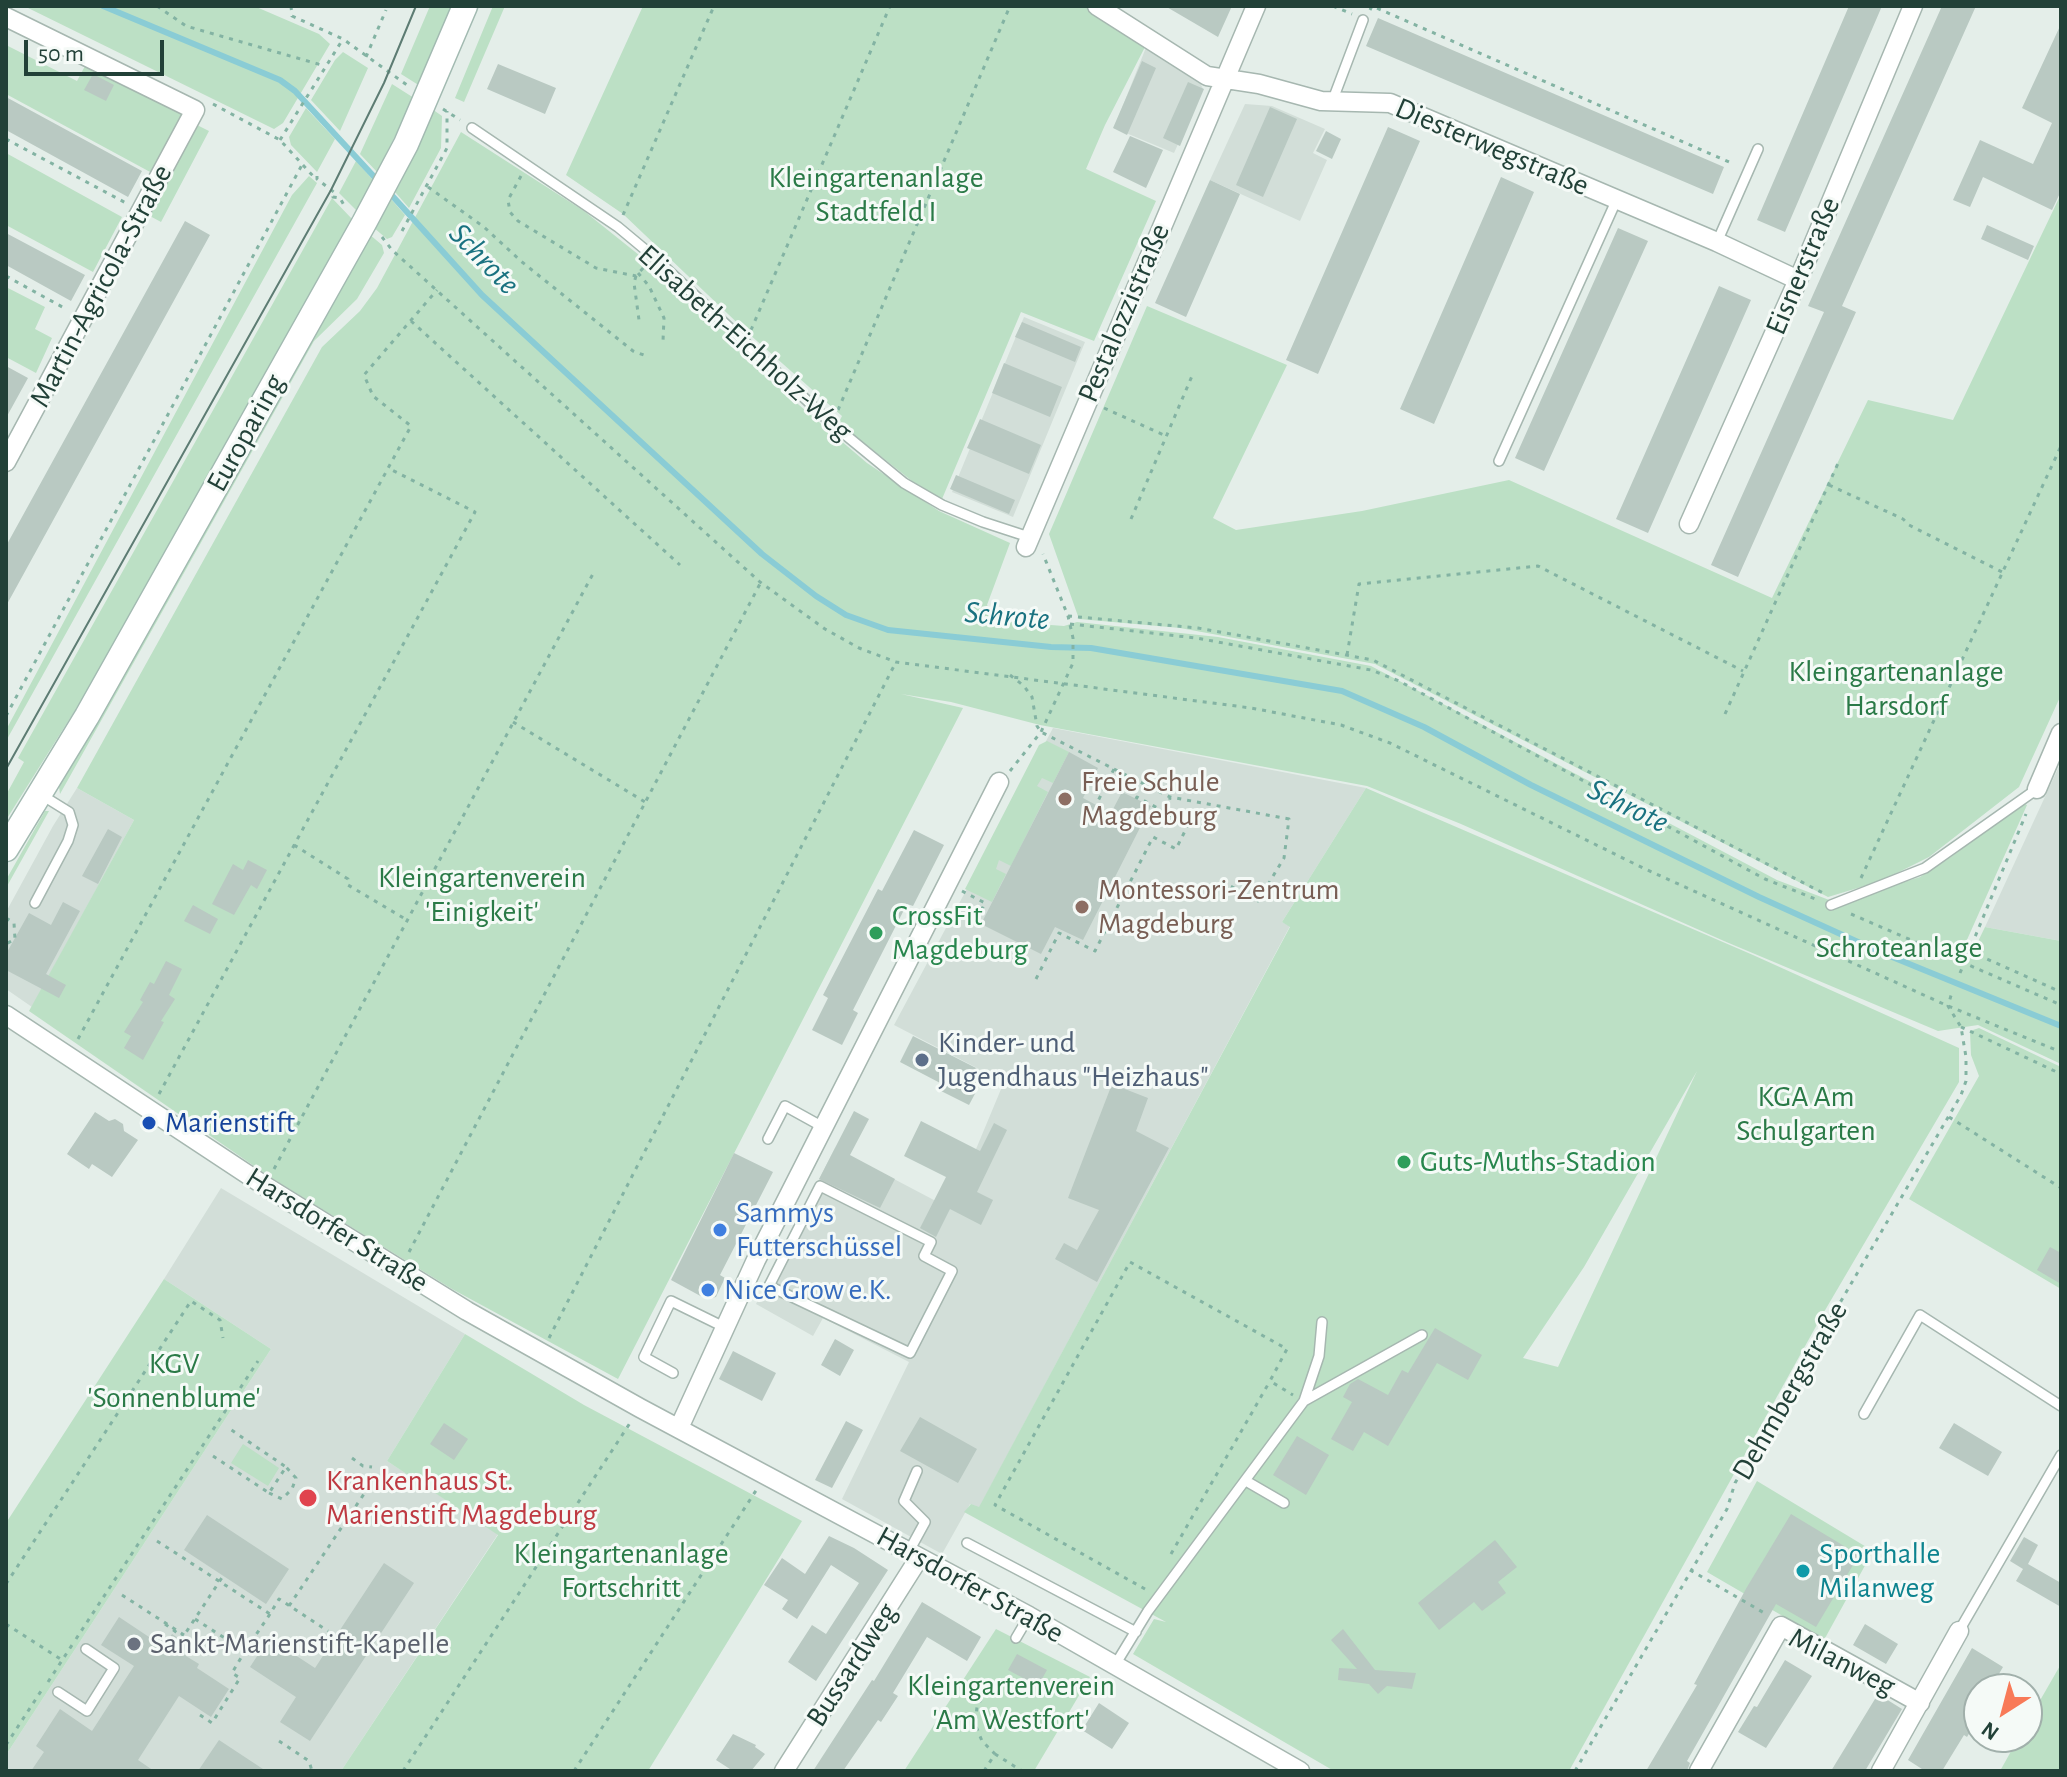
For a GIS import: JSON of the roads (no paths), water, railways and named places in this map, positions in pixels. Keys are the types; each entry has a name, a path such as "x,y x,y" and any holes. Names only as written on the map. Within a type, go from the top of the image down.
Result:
{"main road":[{"name":"Europaring","path":"6,849 103,690 363,207 392,171 465,6"}],"street":[{"path":"1097,6 1202,73 1224,80"},
{"name":"Pestalozzistraße","path":"1027,542 1256,6"},
{"name":"Eisnerstraße","path":"1689,524 1798,280 1913,6"},
{"name":"Martin-Agricola-Straße","path":"6,17 204,107 141,211 6,462"},
{"name":"Diesterwegstraße","path":"1224,80 1259,84 1332,102 1390,103 1717,242 1798,280"},
{"path":"2037,789 2061,733"},
{"path":"679,1428 756,1260 999,782"},
{"name":"Harsdorfer Straße","path":"6,1015 354,1242 467,1311 640,1408 1029,1616 1278,1765 1300,1771"},
{"name":"Bussardweg","path":"784,1771 914,1555"},
{"name":"Milanweg","path":"1699,1771 1781,1626 1920,1703"},
{"name":"Milanweg","path":"1881,1771 1959,1631"}],"lane":[{"path":"1332,102 1363,20"},
{"name":"Elisabeth-Eichholz-Weg","path":"472,128 618,227 831,423 922,494 1027,542"},
{"path":"1717,242 1758,149"},
{"name":"Diesterwegstraße","path":"1499,461 1617,199"},
{"path":"1829,900 1888,884 1925,868 2037,789"},
{"path":"35,903 73,831 69,812 40,794"},
{"path":"768,1139 785,1106 823,1127"},
{"path":"820,1186 931,1242 924,1256 952,1271 910,1353 769,1286 820,1186"},
{"path":"673,1373 644,1357 671,1301 726,1328"},
{"path":"1864,1414 1920,1315 2061,1406"},
{"path":"1115,1665 1148,1611 1304,1401 1319,1356 1322,1322"},
{"path":"1304,1401 1422,1335"},
{"path":"1959,1631 2061,1455"},
{"path":"914,1555 925,1522 904,1501 917,1471"},
{"path":"1246,1481 1284,1503"},
{"path":"967,1543 1136,1632"},
{"path":"1016,1638 1029,1616"},
{"path":"58,1692 87,1711 114,1668 86,1649"}],"waterway":[{"name":"Schrote","path":"103,6 280,80 295,91 379,182"},
{"name":"Schrote","path":"387,190 482,295 762,554 846,615 888,630 1051,647 1091,648 1342,691 1424,727 1531,785 1759,897 1880,952 2061,1026"}],"tram line":[{"path":"6,769 331,190 384,83 416,6"}],"place":[{"name":"Freie Schule Magdeburg","path":"1065,799"},
{"name":"Montessori-Zentrum Magdeburg","path":"1082,907"},
{"name":"CrossFit Magdeburg","path":"876,933"},
{"name":"Kinder- und Jugendhaus \"Heizhaus\"","path":"922,1060"},
{"name":"Marienstift","path":"149,1123"},
{"name":"Guts-Muths-Stadion","path":"1404,1162"},
{"name":"Sammys Futterschüssel","path":"720,1230"},
{"name":"Nice Grow e.K.","path":"708,1290"},
{"name":"Krankenhaus St. Marienstift Magdeburg","path":"308,1498"},
{"name":"Sporthalle Milanweg","path":"1803,1571"},
{"name":"Sankt-Marienstift-Kapelle","path":"134,1644"}],"park label":[{"name":"Kleingartenanlage Stadtfeld I","path":"876,195"},
{"name":"Kleingartenanlage Harsdorf","path":"1896,689"},
{"name":"Kleingartenverein 'Einigkeit'","path":"482,895"},
{"name":"Schroteanlage","path":"1899,948"},
{"name":"KGA Am Schulgarten","path":"1806,1114"},
{"name":"KGV 'Sonnenblume'","path":"174,1381"},
{"name":"Kleingartenanlage Fortschritt","path":"621,1571"},
{"name":"Kleingartenverein 'Am Westfort'","path":"1011,1703"}]}
